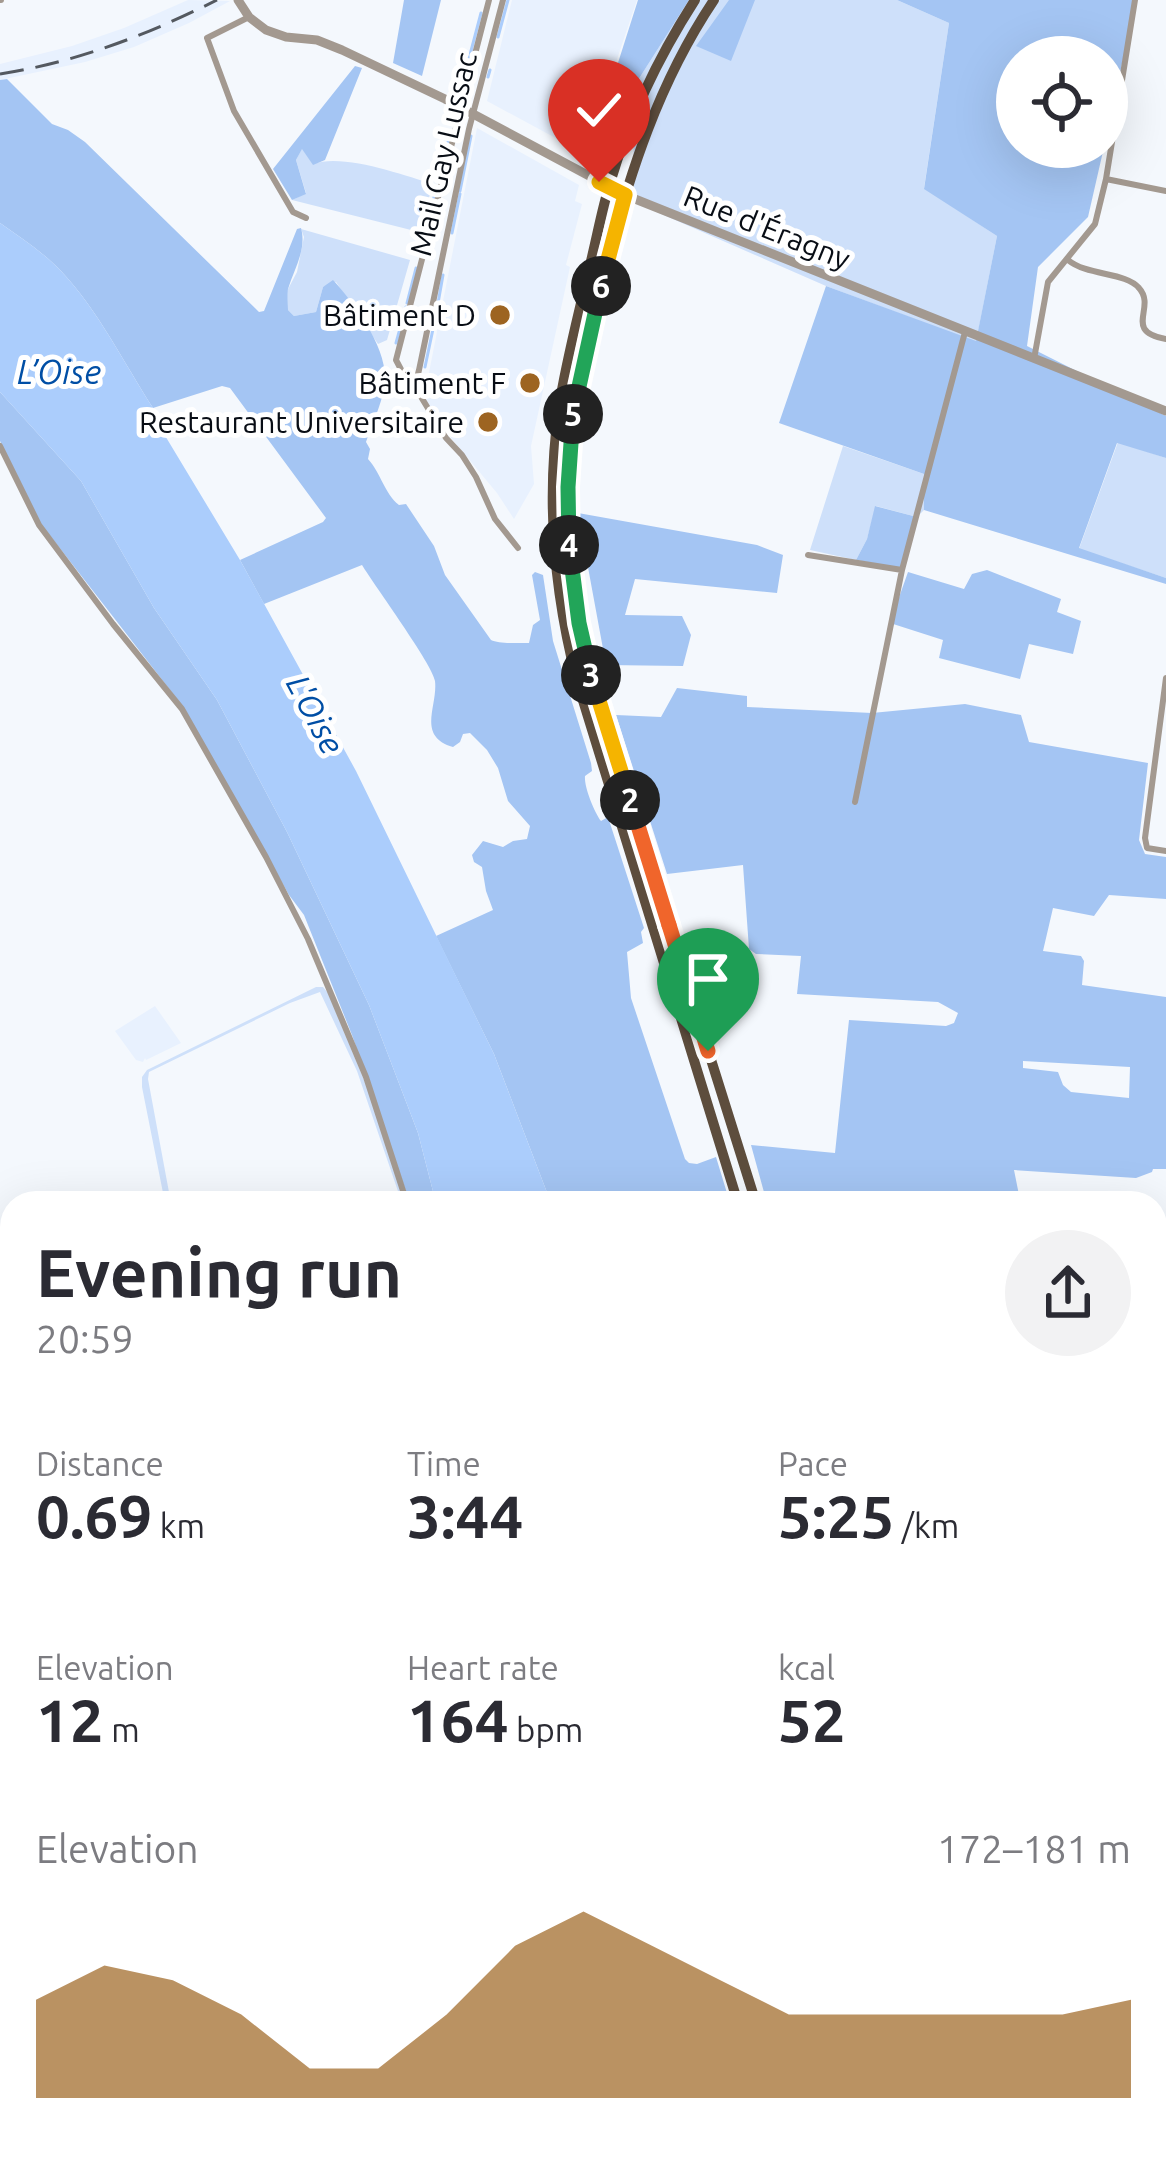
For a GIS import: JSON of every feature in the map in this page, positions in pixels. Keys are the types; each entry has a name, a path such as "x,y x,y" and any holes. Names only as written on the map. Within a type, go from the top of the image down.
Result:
{"main road":[{"path":"695,0 658,64 609,187 559,409 553,494 557,580 581,698 734,1191"},
{"path":"714,0 664,87 625,195 585,351 573,418 567,505 573,590 595,691 752,1191"}],"street":[{"name":"Mail Gay Lussac","path":"489,0 396,360 412,382 431,319 503,0"},
{"path":"1034,358 1045,290 1095,224 1135,0"},
{"path":"240,3 249,17 207,38 234,112 293,212 306,218"},
{"name":"Rue d'Éragny","path":"249,17 279,36 317,40 342,50 625,195 1166,412"},
{"path":"1106,179 1166,191"},
{"path":"1067,259 1079,268 1140,288 1146,331 1166,339"},
{"path":"408,314 431,319"},
{"path":"855,802 902,569 964,332"},
{"path":"412,382 476,476 495,519 518,548"},
{"path":"0,446 39,525 182,710 266,856 308,939 366,1077 403,1191"},
{"path":"808,555 902,569"},
{"path":"1166,678 1144,838 1147,848 1166,851"}],"shaded area":[{"path":"188,0 230,1 134,47 0,80 0,64 72,46"},
{"path":"404,0 441,0 422,76 393,63"},
{"path":"512,0 637,0 585,154 487,101"},
{"path":"638,0 689,0 633,88 610,88"},
{"path":"689,0 897,0 949,23 924,188 997,236 976,342 826,286 634,202 633,88"},
{"path":"729,0 755,0 731,61 696,46"},
{"path":"897,0 1136,0 1128,36 996,36 996,168 1099,168 1088,217 1038,267 1027,346 1166,416 1166,458 1117,443 1079,548 1166,578 1166,584 924,510 924,474 779,423 826,286 976,341 997,236 924,189 949,23"},
{"path":"355,66 362,68 325,160 313,165 302,149 296,160 306,194 292,200 273,169"},
{"path":"7,79 52,124 85,142 259,312 264,311 301,228 288,310 294,316 316,312 323,287 333,280 361,315 385,374 381,402 366,442 368,459 394,500 406,504 434,546 445,575 491,640 529,643 533,625 540,620 532,575 543,575 553,641 591,763 592,771 585,776 588,792 601,821 608,817 644,928 643,943 627,952 631,998 685,1159 697,1164 716,1157 726,1191 546,1191 494,1054 436,936 493,910 482,867 472,855 483,841 503,847 527,839 530,826 508,801 487,750 470,733 463,734 453,747 435,736 432,672 362,565 264,604 240,560 326,518 230,388 222,386 153,408 74,286 47,258 0,223 0,80"},
{"path":"477,128 579,185 575,201 582,204 531,446 534,484 514,519 424,398"},
{"path":"302,148 313,164 356,163 433,184 419,232 292,200 306,193 296,160"},
{"path":"301,229 410,260 387,340 378,344 336,282 323,287 316,312 294,316 288,310 287,291 297,272 304,237"},
{"path":"0,392 81,481 154,608 217,700 287,832 369,1005 418,1133 433,1191 406,1191 304,915 184,708 41,524 0,441"},
{"path":"1118,442 1166,458 1166,578 1079,549"},
{"path":"843,446 924,474 924,510 917,517 876,506 856,560 810,550"},
{"path":"875,506 917,517 901,568 856,560"},
{"path":"578,513 757,545 783,555 777,593 635,579 625,615 682,616 691,635 683,666 606,665"},
{"path":"987,570 1061,599 1057,612 1081,621 1073,654 1029,644 1020,679 939,658 943,640 890,623 908,572 964,589 972,574"},
{"path":"677,688 747,696 747,707 872,713 965,704 1021,715 1029,742 1148,763 1139,840 1145,854 1166,857 1166,899 1109,895 1094,916 1053,908 1043,951 1081,956 1082,985 1166,997 1166,1169 1153,1169 1136,1178 1014,1170 1018,1191 764,1191 751,1145 835,1153 849,1020 946,1026 954,1023 958,1013 938,1002 797,994 801,956 756,954 749,949 743,865 667,874 616,715 661,717","holes":["1023,1061 1130,1067 1129,1098 1071,1092 1058,1072 1023,1068"]},
{"path":"323,987 369,1092 401,1191 357,1071 320,992 149,1072 169,1191 163,1191 142,1087 147,1070"},
{"path":"155,1006 181,1043 143,1062 136,1060 115,1031"}],"water":[{"name":"L’Oise","path":"0,223 54,264 87,303 240,560 356,771 494,1054 546,1191 433,1191 418,1133 369,1005 287,832 217,700 154,608 81,481 0,392"}],"waterway":[{"path":"498,37 508,0"},
{"path":"466,70 481,13"},
{"path":"488,77 490,70"},
{"path":"460,191 471,136"},
{"path":"439,180 448,142"},
{"path":"427,226 435,193"},
{"path":"452,233 460,194"},
{"path":"407,303 416,268"},
{"path":"437,309 443,275"},
{"path":"396,343 406,307"},
{"path":"425,367 433,329"}],"railway":[{"path":"0,74 111,46 217,0"}],"place":[{"name":"Bâtiment D","path":"500,315"},
{"name":"Bâtiment F","path":"530,383"},
{"name":"Restaurant Universitaire","path":"488,422"}],"route":[{"path":"599,182 625,195 573,418 567,505 573,590 595,691 708,1051"}],"water label":[{"name":"L'Oise","path":"316,714"}]}
